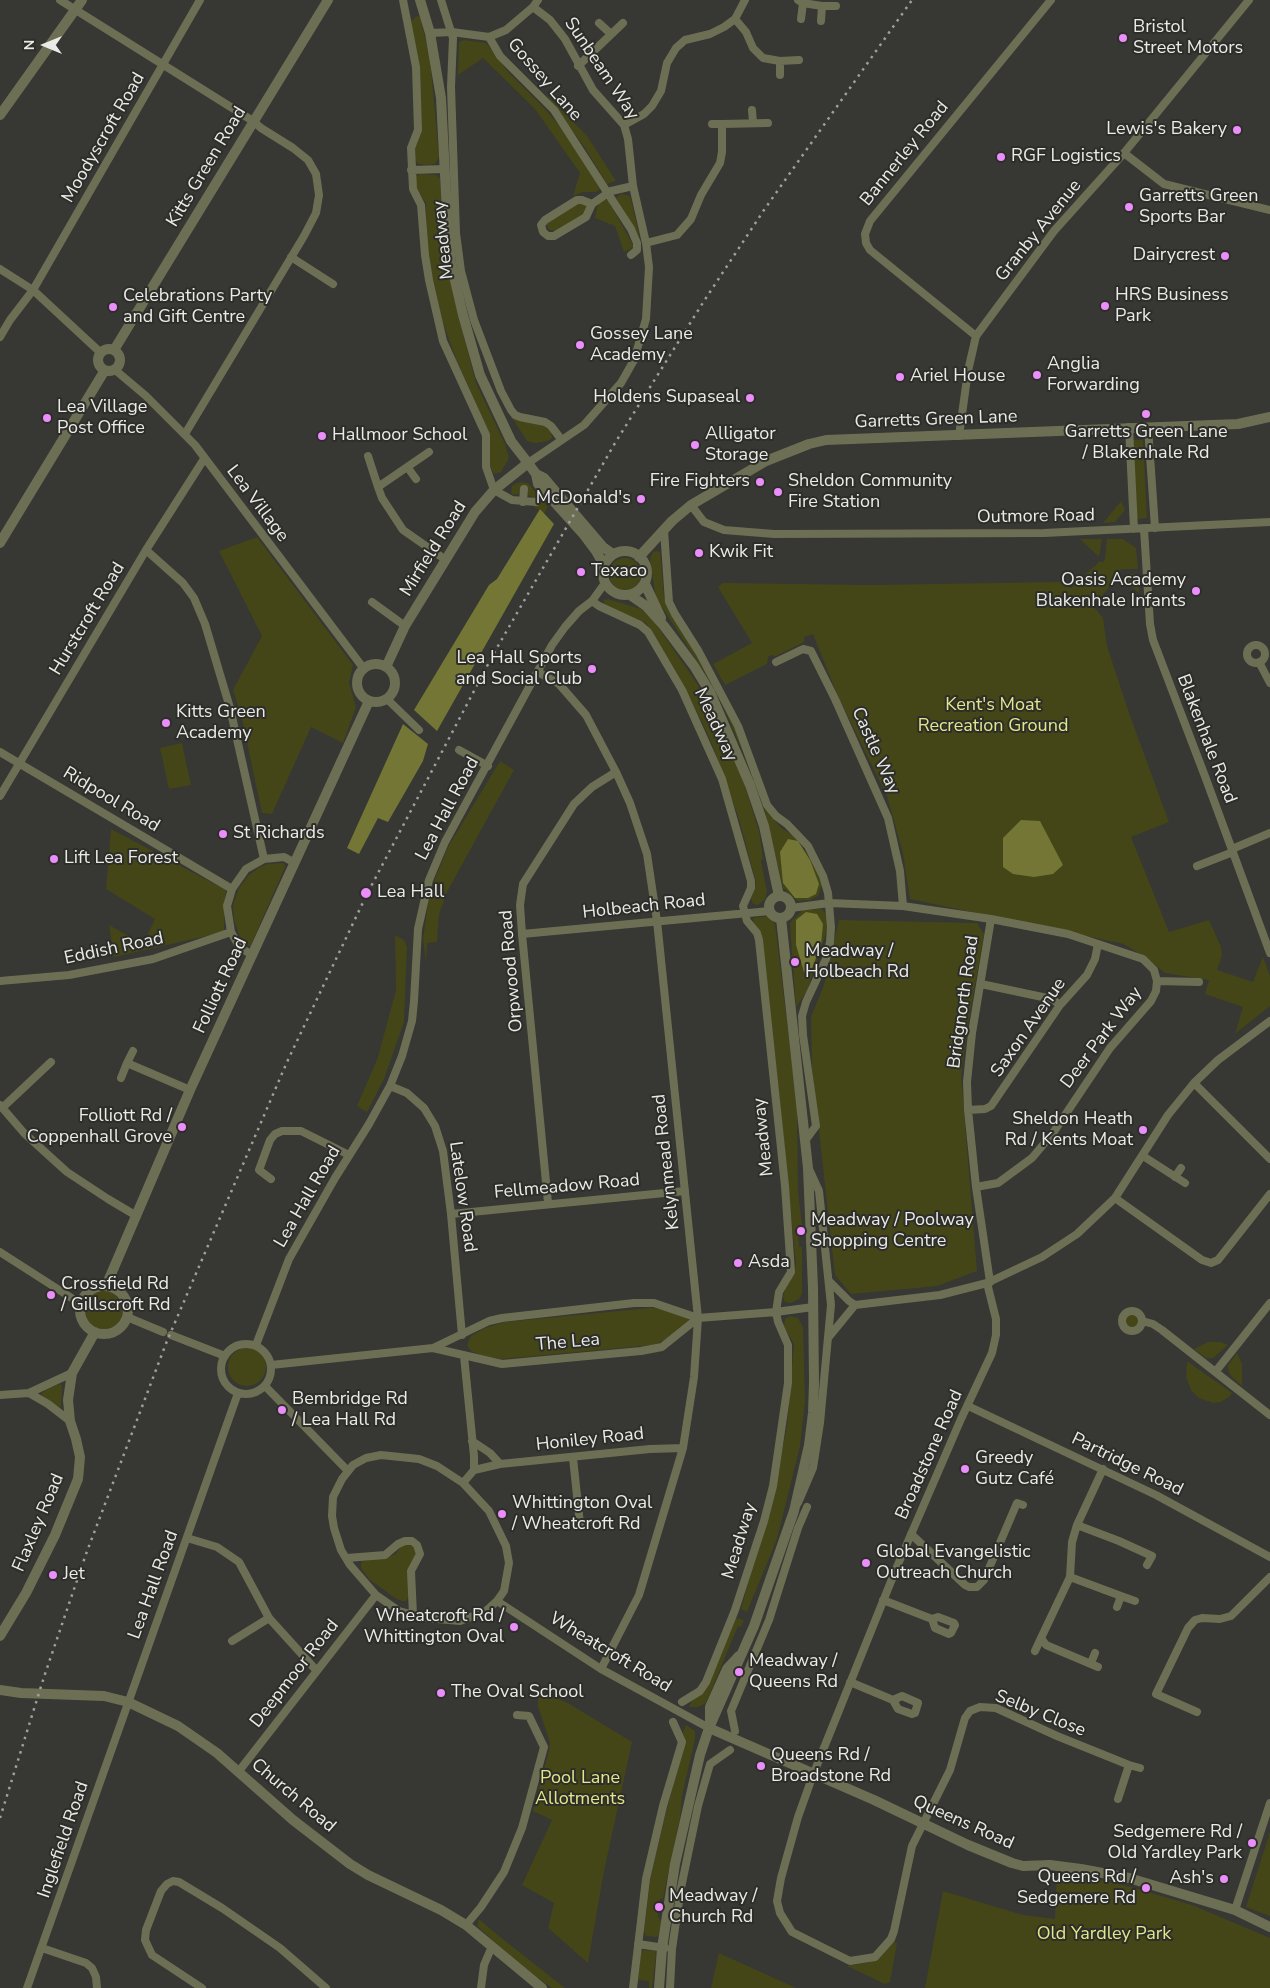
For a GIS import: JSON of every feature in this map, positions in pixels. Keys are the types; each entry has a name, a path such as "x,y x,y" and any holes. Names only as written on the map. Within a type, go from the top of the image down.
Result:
{"street":[{"path":"60,0 294,148 308,160 316,174 320,195 316,212 185,434"},
{"path":"0,114 76,11 82,0"},
{"name":"Moodyscroft Road","path":"0,337 10,320 33,290 200,0"},
{"name":"Kitts Green Road","path":"114,350 328,0"},
{"name":"Meadway","path":"403,0 416,67 418,130 411,148 411,170 413,189 422,205 425,256 443,341 486,435 486,466 494,490"},
{"name":"Meadway","path":"420,0 430,33 441,98 450,248 463,315 480,376 511,441 536,474 538,484 555,498 586,533 613,554"},
{"name":"Meadway","path":"441,0 452,32 451,87 456,233 461,271 474,320 501,391 511,410 520,417 545,422 561,439"},
{"path":"624,125 644,114 652,106 661,92 667,63 676,48 685,40 710,34 735,19 745,0"},
{"name":"Bannerley Road","path":"976,336 870,250 866,243 865,234 870,221 1051,0"},
{"name":"Granby Avenue","path":"959,436 968,372 976,336 1054,231 1124,153 1249,0"},
{"path":"801,19 801,1 822,6 836,6"},
{"path":"489,37 506,30 536,3"},
{"name":"Sunbeam Way","path":"536,3 565,40 578,66 594,90 624,125 628,139 632,186"},
{"path":"821,21 822,6"},
{"path":"735,19 746,32 757,54 763,58 780,61 799,60"},
{"path":"599,23 611,34"},
{"path":"578,66 623,23"},
{"name":"Gossey Lane","path":"430,33 452,32 489,37 500,56 554,110 608,192 631,229 637,250 631,255"},
{"path":"780,61 780,75"},
{"path":"752,110 753,123"},
{"path":"712,124 768,123"},
{"path":"646,243 677,234 691,220 701,195 720,163 722,124"},
{"path":"1124,153 1164,184 1270,210"},
{"path":"411,170 445,169"},
{"path":"528,463 584,425 609,398 621,383 634,360 646,319 649,267 646,243 632,186 608,192 592,204 586,217 554,236 548,236 543,232 541,225 545,220 577,200 592,204"},
{"path":"291,257 334,284"},
{"path":"0,269 33,290 101,353"},
{"path":"0,543 109,370 120,356 114,350 107,349 101,353 98,362 99,366 109,370"},
{"name":"Lea Village","path":"109,370 185,434 364,669"},
{"name":"Garretts Green Lane","path":"639,557 672,521 692,505 766,461 809,444 826,440 1238,424 1270,417"},
{"path":"1129,427 1134,529"},
{"path":"1148,427 1155,528"},
{"path":"378,487 429,452"},
{"path":"368,456 382,498 403,530 446,560"},
{"name":"Hurstcroft Road","path":"0,796 146,550 204,459"},
{"name":"Mirfield Road","path":"386,667 405,626 475,512 494,490 528,463"},
{"path":"408,468 416,479"},
{"path":"494,490 512,500 536,502"},
{"path":"523,502 524,490"},
{"name":"Outmore Road","path":"692,505 704,522 724,530 774,534 1044,533 1270,522"},
{"name":"Blakenhale Road","path":"1144,529 1150,624 1153,640 1270,953"},
{"name":"Meadway","path":"664,530 669,602 699,652 738,726 767,805 808,846 823,876 829,903 830,942 826,959 806,1002 802,1016 816,1126 805,1141"},
{"name":"Meadway","path":"586,533 604,565"},
{"path":"146,550 183,582 194,598 205,624 230,708 264,859"},
{"path":"627,552 643,560 646,571 645,584 636,593 630,595 615,592 606,583 603,576 604,565 613,554 627,552"},
{"name":"Lea Hall Road","path":"256,1345 289,1258 390,1086 402,1056 412,1021 418,928 429,880 445,842 538,672 565,627 579,611 592,601 606,583"},
{"name":"Meadway","path":"645,584 664,626"},
{"name":"Meadway","path":"630,595 646,606 664,626 694,666 710,692 739,756 764,826 779,896"},
{"name":"Meadway","path":"592,601 635,622 648,632 682,690 722,778 751,881 751,888 745,899 744,912 746,921 757,933 759,940 785,1186 791,1272 779,1292 776,1312 788,1346 788,1383 778,1458 764,1521 729,1626 700,1692 682,1702"},
{"path":"372,602 405,626"},
{"name":"Castle Way","path":"776,662 803,649 811,651 835,699 888,818 900,871 903,906"},
{"path":"1259,662 1270,683"},
{"path":"374,664 386,667 393,675 394,691 387,699 381,702 369,701 360,692 358,680 364,669 374,664"},
{"name":"Kelynmead Road","path":"538,672 558,684 574,701 593,727 630,803 647,854 658,921 698,1318 694,1377 683,1448 639,1595 601,1669"},
{"path":"387,699 419,730"},
{"name":"Folliott Road","path":"106,1286 135,1214 190,1090 369,701"},
{"path":"459,750 488,766"},
{"name":"Ridpool Road","path":"0,752 232,889"},
{"name":"Orpwood Road","path":"548,1203 522,934 520,905 523,884 574,804 592,787 616,772"},
{"path":"1197,866 1270,833"},
{"path":"253,955 240,948 231,932 227,906 232,889 246,869 264,859 284,857 295,863"},
{"path":"779,896 785,897 790,902 791,908 786,917 781,918 772,915 770,911 771,902 779,896"},
{"name":"Bridgnorth Road","path":"791,908 829,903 903,906 991,919 968,1062 968,1110 989,1282"},
{"name":"Holbeach Road","path":"522,934 770,911"},
{"path":"735,1731 731,1711 770,1620 794,1520 809,1445 814,1383 808,1168 781,918"},
{"name":"Deer Park Way","path":"976,1186 998,1183 1032,1158 1053,1132 1110,1048 1151,1001 1156,991 1157,981 1154,970 1143,959 1068,934 991,919"},
{"name":"Eddish Road","path":"0,981 69,975 153,959 231,932"},
{"name":"Saxon Avenue","path":"968,1110 985,1109 991,1106 1060,1005 1087,974 1095,958 1098,944"},
{"path":"1157,981 1199,982"},
{"path":"981,984 1052,999 1060,1005"},
{"path":"829,1281 855,1305 940,1295 989,1282 1042,1258 1077,1234 1115,1198 1168,1115 1194,1083 1218,1060 1270,1020"},
{"path":"121,1078 132,1051"},
{"path":"51,1062 1,1107 24,1133 67,1172 108,1200 135,1214"},
{"path":"127,1063 190,1090"},
{"path":"1194,1083 1270,1159"},
{"name":"Latelow Road","path":"390,1086 407,1093 424,1108 435,1126 443,1151 462,1335"},
{"path":"271,1179 259,1170 270,1140 275,1134 282,1131 301,1131 349,1155"},
{"path":"1143,1156 1185,1184"},
{"path":"694,1805 700,1755 710,1728 710,1707 727,1668 742,1655 813,1468 820,1423 831,1305 819,1191 808,1168"},
{"path":"1175,1177 1181,1168"},
{"name":"Fellmeadow Road","path":"451,1214 685,1191"},
{"path":"1115,1198 1202,1260 1211,1263 1218,1260 1270,1194"},
{"path":"0,1252 81,1304"},
{"name":"Broadstone Road","path":"813,1775 883,1600 992,1353 996,1335 996,1318 989,1282"},
{"path":"106,1286 122,1294 128,1309 127,1317 123,1326 115,1332 105,1334 95,1332 88,1328 83,1321 80,1313 81,1304 91,1290 106,1286"},
{"name":"The Lea","path":"271,1365 433,1348 489,1321 502,1318 654,1303 698,1318 813,1307"},
{"path":"1216,1371 1270,1303"},
{"path":"828,1338 855,1305"},
{"path":"127,1317 163,1332"},
{"name":"The Lea","path":"433,1348 502,1364 641,1351 662,1347 698,1318"},
{"path":"1142,1321 1153,1324 1162,1330 1270,1415"},
{"name":"Flaxley Road","path":"0,1636 26,1593 51,1544 78,1479 80,1457 70,1421 68,1400 72,1373 95,1332"},
{"path":"171,1336 225,1356"},
{"path":"247,1343 256,1345 263,1350 269,1357 271,1365 271,1372 265,1386 257,1392 248,1394 231,1388 225,1382 222,1373 222,1364 225,1356 230,1349 247,1343"},
{"path":"463,1483 474,1470 464,1356"},
{"path":"0,1395 29,1393 72,1373"},
{"path":"265,1386 348,1472"},
{"name":"Lea Hall Road","path":"128,1702 238,1392"},
{"path":"29,1393 48,1404 70,1421"},
{"name":"Partridge Road","path":"968,1406 1189,1511 1270,1556"},
{"path":"472,1440 490,1453 500,1464"},
{"name":"Honiley Road","path":"474,1470 500,1464 650,1449 683,1448"},
{"path":"373,1456 401,1456 428,1462 463,1483 489,1511 506,1546 509,1563 508,1577 504,1591 497,1601 486,1611 460,1621 443,1621 399,1611 376,1595 360,1578 346,1558 336,1536 332,1516 333,1497 342,1479 348,1472 360,1461 373,1456"},
{"path":"572,1458 580,1524"},
{"path":"1034,1651 1070,1577 1072,1542 1076,1525 1103,1470"},
{"path":"911,1534 965,1585 977,1587 984,1580 1017,1503 1023,1506"},
{"path":"794,1520 807,1507"},
{"path":"1076,1525 1119,1540 1152,1556 1147,1565"},
{"path":"187,1538 218,1547 239,1562 268,1618 316,1670"},
{"path":"346,1558 389,1554 404,1541 412,1541 418,1545 420,1554 411,1571 413,1615"},
{"path":"1070,1577 1135,1601"},
{"path":"1197,1712 1156,1694 1188,1628 1196,1620 1202,1618 1220,1619 1231,1616 1270,1577"},
{"name":"Deepmoor Road","path":"239,1771 376,1595"},
{"path":"1117,1607 1121,1596"},
{"path":"883,1600 932,1619"},
{"name":"Wheatcroft Road","path":"497,1601 601,1669 710,1728"},
{"path":"232,1641 268,1618"},
{"path":"1041,1638 1046,1645 1094,1665 1095,1653"},
{"path":"742,1655 751,1664"},
{"path":"850,1682 894,1700"},
{"name":"Church Road","path":"0,1690 20,1693 104,1696 128,1702 186,1731 217,1753 293,1820 350,1864 368,1875 466,1924 493,1949 542,1988"},
{"name":"Inglefield Road","path":"27,1988 128,1702"},
{"name":"Selby Close","path":"813,1775 798,1817 781,1878 777,1901 778,1907 784,1923 792,1932 850,1961 875,1957 891,1939 912,1846 950,1770 964,1718 970,1711 987,1706 996,1708 1057,1736 1140,1768"},
{"path":"466,1924 481,1907 504,1872 522,1828 544,1747 530,1716 517,1715"},
{"path":"633,1988 646,1879 663,1806 682,1742 673,1722"},
{"name":"Queens Road","path":"710,1728 924,1823 968,1845 1012,1863 1032,1867 1074,1868 1129,1878 1235,1910 1270,1928"},
{"path":"659,1988 667,1948 675,1864 694,1805 710,1764 730,1750"},
{"path":"1118,1799 1129,1765"},
{"path":"1235,1910 1270,1803"},
{"path":"202,1988 190,1985 152,1955 145,1940 146,1930 161,1891 167,1884 173,1881 180,1882 222,1908 280,1948 326,1988"},
{"path":"638,1944 667,1948"},
{"path":"42,1948 86,1963 92,1968 96,1977 97,1988"},
{"path":"667,1948 670,1988"},
{"path":"482,1988 484,1965 490,1951 493,1949"}],"green space":[{"path":"417,16 420,17 430,58 439,157 435,164 427,165 418,164 415,160 415,149 422,124 411,21"},
{"path":"464,40 486,43 508,72 545,109 567,135 600,189 596,192 583,192 573,196 580,173 535,109 483,58 458,75 459,42"},
{"path":"545,93 587,136 616,181 607,184 585,148"},
{"path":"420,174 436,175 440,179 445,258 456,306 476,383 505,444 509,458 501,472 494,474 489,459 490,435 457,361 443,323 427,253 426,203 415,186 415,177"},
{"path":"621,194 630,196 640,238 616,198"},
{"path":"601,200 608,200 634,247 624,252 615,226 595,218 597,207"},
{"path":"579,202 586,204 586,213 557,231 549,230 546,223"},
{"path":"512,418 543,426 551,431 552,438 548,441 536,443 527,441"},
{"path":"1133,440 1143,440 1147,518 1137,519"},
{"path":"520,482 528,483 548,507 544,514 540,509 534,508 538,500 528,495 526,488 518,494 513,495 511,493 512,486"},
{"path":"1121,501 1125,510 1115,522 1103,523"},
{"path":"540,509 554,524 437,731 414,710 489,585 497,579"},
{"path":"257,537 353,665 349,683 356,707 343,743 311,727 272,814 262,813 242,719 233,690 262,636 219,551"},
{"path":"1080,539 1102,539 1099,557"},
{"name":"Kent's Moat Recreation Ground","path":"1107,539 1123,539 1136,548 1138,569 1122,569 1114,574 1118,577 1093,606 1103,618 1107,646 1129,713 1169,822 1131,837 1169,932 1209,920 1221,947 1222,956 1217,970 1253,982 1263,957 1270,976 1270,1006 1235,1034 1243,1007 1205,994 1209,980 1165,973 1124,944 910,899 903,853 887,796 837,694 813,634 804,637 804,642 776,656 771,655 768,657 767,664 725,685 713,664 752,643 718,587 723,583 872,585 1060,582 1071,588 1100,561 1102,563 1105,559"},
{"path":"653,552 660,552 664,597 713,681 736,728 770,815 781,828 798,841 817,869 822,885 818,896 810,900 798,901 783,888 765,811 723,706 703,670 656,598 650,558"},
{"path":"625,558 631,559 636,563 640,568 640,580 636,585 631,589 625,590 619,589 614,585 610,580 609,574 610,568 614,563 619,559"},
{"path":"1129,574 1138,574 1139,593 1123,579"},
{"path":"608,599 641,609 653,620 712,708 738,765 759,831 763,858 761,862 767,891 765,899 758,905 753,904 751,899 756,882 739,819 714,749 701,720 676,672 646,623 604,605 604,600"},
{"path":"403,724 428,744 423,761 388,822 378,818 359,854 347,848"},
{"path":"182,743 191,785 169,789 160,748"},
{"path":"500,761 514,770 447,892 439,914 437,942 427,943 426,962 423,939 430,891 448,847"},
{"path":"1021,820 1040,821 1063,865 1053,874 1034,877 1013,874 1003,867 1003,838"},
{"path":"111,829 226,890 224,932 114,957 109,925 143,944 155,919 106,889"},
{"path":"788,839 798,841 810,860 819,884 816,894 808,898 795,898 783,883 780,852"},
{"path":"284,863 285,867 250,947 241,939 234,920 233,905 239,888 249,875 260,867 268,864"},
{"path":"822,909 826,914 828,927 807,991 796,1007 790,923 803,910"},
{"path":"806,912 817,914 823,924 821,945 811,971 804,972 796,945 796,920"},
{"path":"767,916 775,924 797,1106 798,1192 802,1225 798,1225 799,1247 802,1247 802,1294 799,1299 791,1303 785,1302 783,1297 786,1287 794,1274 796,1265 779,1092 768,996 753,918"},
{"path":"839,920 977,923 984,934 961,1075 977,1271 937,1286 851,1294 835,1275 812,1068 811,1017 824,985"},
{"path":"395,935 404,940 407,947 404,1022 384,1079 367,1112 357,1106 378,1057 396,990"},
{"path":"104,1291 117,1297 123,1310 117,1323 104,1329 91,1323 85,1310 91,1297"},
{"path":"650,1308 665,1309 687,1315 689,1326 683,1333 653,1345 501,1359 480,1355 471,1351 467,1345 471,1336 485,1328 505,1322"},
{"path":"1132,1313 1137,1315 1139,1320 1137,1325 1132,1327 1127,1325 1125,1320 1127,1315"},
{"path":"790,1316 798,1318 803,1327 805,1401 800,1446 777,1539 747,1612 741,1609 778,1472 787,1426 794,1344 784,1327 785,1319"},
{"path":"1208,1342 1220,1342 1228,1345 1213,1358 1206,1358 1194,1349"},
{"path":"247,1348 261,1353 266,1367 261,1381 247,1386 233,1381 228,1367 233,1353"},
{"path":"1237,1353 1242,1364 1242,1386 1231,1376 1228,1370 1228,1365"},
{"path":"1187,1361 1232,1393 1229,1397 1221,1402 1213,1403 1199,1398 1191,1390 1186,1377"},
{"path":"62,1385 61,1408 44,1398 41,1394 47,1389"},
{"path":"406,1544 417,1548 418,1553 408,1570 409,1596 406,1601 402,1601 369,1579 361,1568 361,1564 362,1561 396,1554 400,1547"},
{"path":"736,1618 744,1620 741,1627 738,1626 706,1703 698,1707 689,1707 693,1698 704,1693"},
{"name":"Pool Lane Allotments","path":"538,1691 568,1703 632,1742 604,1871 588,1963 548,1928 554,1903 522,1885 552,1820 533,1811 550,1743 538,1706"},
{"path":"686,1725 695,1731 695,1739 663,1898 660,1899 658,1917 661,1921 659,1934 657,1937 646,1936 644,1931 650,1881 685,1743 683,1732"},
{"path":"1270,1832 1270,1916 1246,1907"},
{"name":"Old Yardley Park","path":"1057,1869 1192,1905 1270,1938 1270,1988 925,1988 943,1891 1023,1915 1055,1919"},
{"path":"479,1919 565,1988 552,1988 521,1966 477,1926"},
{"path":"893,1942 897,1943 890,1982 885,1984 847,1966 867,1963 880,1957"},
{"path":"643,1950 655,1951 656,1955 652,1988 649,1988 649,1981 638,1980"},
{"path":"719,1953 796,1988 711,1988"}],"railway":[{"path":"0,1818 44,1677 86,1554 167,1341 287,1062 367,894 494,653 615,443 704,301 764,210 912,0"}],"place":[{"name":"Bristol Street Motors","path":"1123,38"},
{"name":"Lewis's Bakery","path":"1237,130"},
{"name":"RGF Logistics","path":"1001,157"},
{"name":"Garretts Green Sports Bar","path":"1129,207"},
{"name":"Dairycrest","path":"1225,256"},
{"name":"HRS Business Park","path":"1105,306"},
{"name":"Celebrations Party and Gift Centre","path":"113,307"},
{"name":"Gossey Lane Academy","path":"580,345"},
{"name":"Anglia Forwarding","path":"1037,375"},
{"name":"Ariel House","path":"900,377"},
{"name":"Holdens Supaseal","path":"750,398"},
{"name":"Garretts Green Lane / Blakenhale Rd","path":"1146,414"},
{"name":"Lea Village Post Office","path":"47,418"},
{"name":"Hallmoor School","path":"322,436"},
{"name":"Alligator Storage","path":"695,445"},
{"name":"Fire Fighters","path":"760,482"},
{"name":"Sheldon Community Fire Station","path":"778,492"},
{"name":"McDonald's","path":"641,499"},
{"name":"Kwik Fit","path":"699,553"},
{"name":"Texaco","path":"581,572"},
{"name":"Oasis Academy Blakenhale Infants","path":"1196,591"},
{"name":"Lea Hall Sports and Social Club","path":"592,669"},
{"name":"Kitts Green Academy","path":"166,723"},
{"name":"St Richards","path":"223,834"},
{"name":"Lift Lea Forest","path":"54,859"},
{"name":"Lea Hall","path":"366,893"},
{"name":"Meadway / Holbeach Rd","path":"795,962"},
{"name":"Folliott Rd / Coppenhall Grove","path":"182,1127"},
{"name":"Sheldon Heath Rd / Kents Moat","path":"1143,1130"},
{"name":"Meadway / Poolway Shopping Centre","path":"801,1231"},
{"name":"Asda","path":"738,1263"},
{"name":"Crossfield Rd / Gillscroft Rd","path":"51,1295"},
{"name":"Bembridge Rd / Lea Hall Rd","path":"282,1410"},
{"name":"Greedy Gutz Café","path":"965,1469"},
{"name":"Whittington Oval / Wheatcroft Rd","path":"502,1514"},
{"name":"Global Evangelistic Outreach Church","path":"866,1563"},
{"name":"Jet","path":"53,1575"},
{"name":"Wheatcroft Rd / Whittington Oval","path":"514,1627"},
{"name":"Meadway / Queens Rd","path":"739,1672"},
{"name":"The Oval School","path":"441,1693"},
{"name":"Queens Rd / Broadstone Rd","path":"761,1766"},
{"name":"Sedgemere Rd / Old Yardley Park","path":"1252,1843"},
{"name":"Ash's","path":"1224,1879"},
{"name":"Queens Rd / Sedgemere Rd","path":"1146,1888"},
{"name":"Meadway / Church Rd","path":"659,1907"}]}
